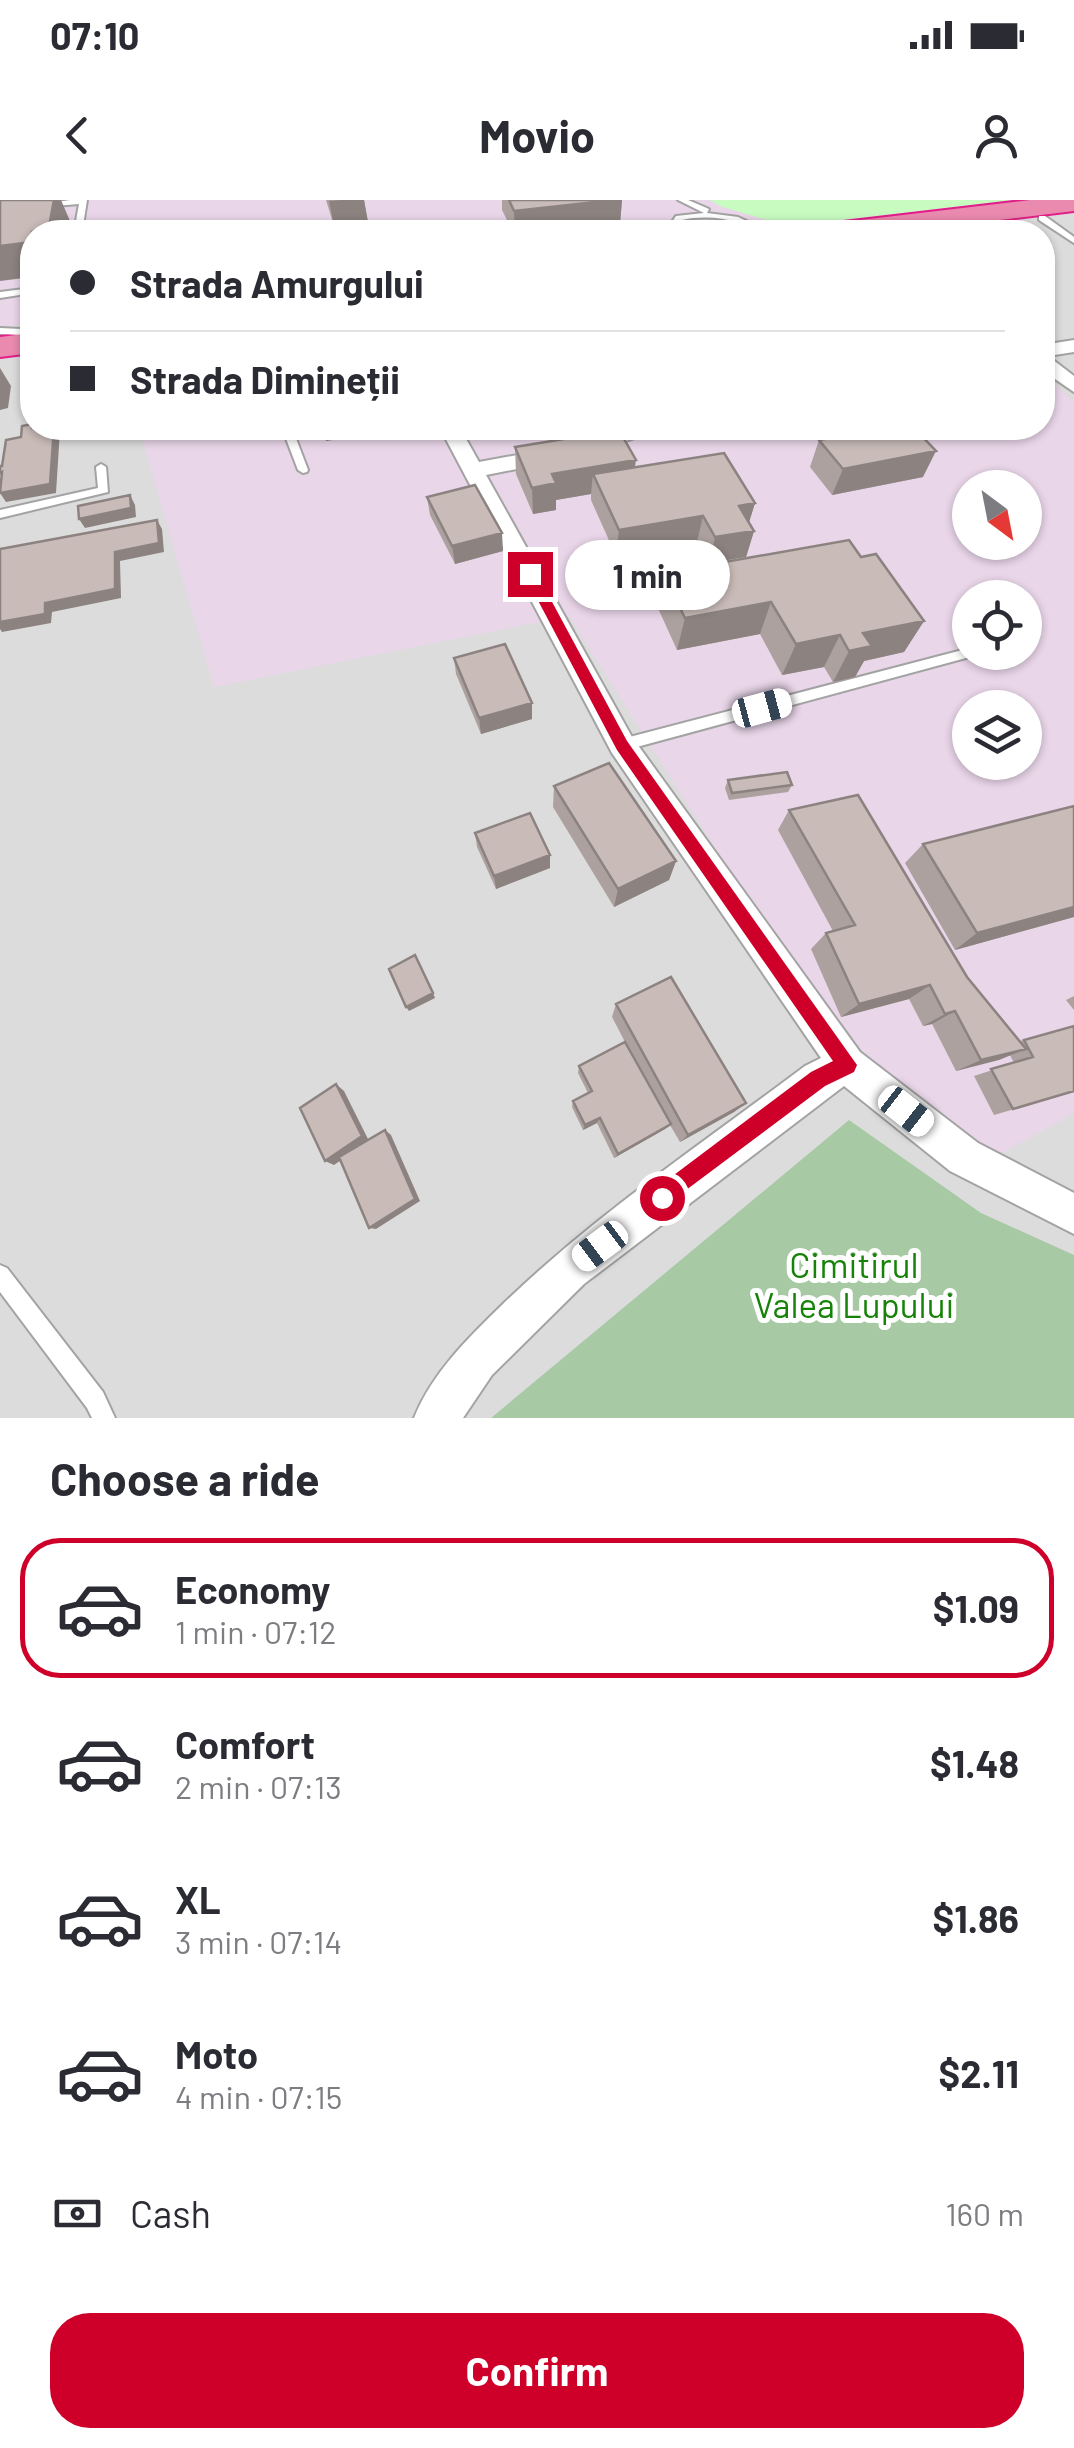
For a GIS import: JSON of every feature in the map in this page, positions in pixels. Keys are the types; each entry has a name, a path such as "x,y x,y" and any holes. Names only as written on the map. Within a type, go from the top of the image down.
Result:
{"highway":[{"path":"934,220 1074,203"},
{"path":"1025,220 1074,214"}],"street":[{"path":"457,440 622,745 848,1065 964,1157 1074,1214"},
{"path":"476,470 570,452 608,440"},
{"path":"436,1418 477,1360 569,1269 818,1079 848,1065"}],"lane":[{"path":"33,206 83,200"},
{"path":"714,214 679,218 682,201 731,220"},
{"path":"292,440 303,470"},
{"path":"0,514 51,506 104,490 101,467"},
{"path":"622,745 952,657"},
{"path":"0,1275 96,1400 104,1418"}],"shaded area":[{"path":"0,200 1034,200 882,220 20,220 20,324 0,327"},
{"path":"1074,200 1074,1418 0,1418 0,327 20,324 20,440 1055,440 1055,220 876,220"},
{"path":"1055,385 1074,402 1074,1113 997,1156 875,1064 806,992 569,616 214,687 142,440 1055,440"}],"green space":[{"path":"710,200 1014,200 839,220 767,220"},
{"name":"Cimitirul Valea Lupului","path":"849,1120 981,1213 1074,1255 1074,1418 491,1418"}],"building":[{"path":"0,200 54,200 50,220 20,220 20,244 0,246"},
{"path":"509,200 614,200 514,211"},
{"path":"6,440 53,440 50,484 0,493 0,466"},
{"path":"558,440 625,440 636,460 552,474 556,483 532,488 515,447"},
{"path":"819,440 925,440 936,451 843,469"},
{"path":"724,453 755,503 739,506 754,531 715,537 703,516 619,530 593,474"},
{"path":"475,485 502,533 452,546 427,497"},
{"path":"130,495 131,508 79,519 78,506"},
{"path":"157,520 159,543 115,552 115,589 45,603 45,614 0,622 0,549"},
{"path":"849,540 861,557 876,554 924,621 863,633 872,646 849,651 840,635 796,644 771,602 685,618 663,573"},
{"path":"505,644 532,703 479,718 454,658"},
{"path":"609,763 676,861 618,889 554,786"},
{"path":"787,772 792,785 732,793 728,780"},
{"path":"858,795 967,977 1026,1049 981,1060 955,1011 945,1014 930,985 859,1004 826,933 855,925 789,810"},
{"path":"1074,806 1074,907 977,933 923,844"},
{"path":"530,813 550,855 494,876 475,833"},
{"path":"415,955 433,993 406,1007 389,969"},
{"path":"671,977 746,1103 688,1135 616,1004"},
{"path":"1074,1026 1074,1091 1013,1109 991,1069 1033,1057 1024,1040"},
{"path":"625,1042 671,1124 618,1154 600,1118 585,1125 573,1101 592,1091 579,1066"},
{"path":"336,1084 362,1136 325,1161 300,1108"},
{"path":"385,1130 415,1199 369,1228 339,1157"}],"route":[{"path":"530,574 622,745 848,1065 818,1079 662,1198"}]}
